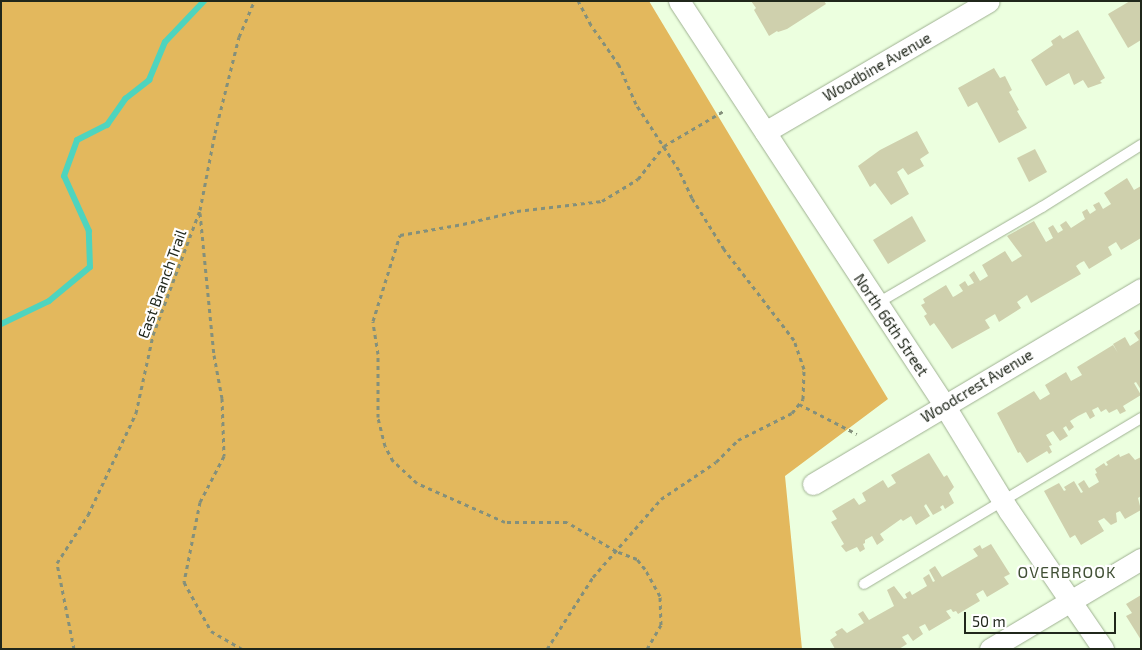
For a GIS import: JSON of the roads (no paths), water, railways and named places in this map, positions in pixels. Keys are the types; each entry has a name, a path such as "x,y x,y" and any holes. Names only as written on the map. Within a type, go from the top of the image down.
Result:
{"street":[{"name":"North 66th Street","path":"679,1 944,405 1002,500 1103,649"},
{"name":"Woodbine Avenue","path":"764,132 990,1"},
{"name":"Woodcrest Avenue","path":"813,484 1141,289"},
{"path":"990,649 1141,559"}],"lane":[{"path":"876,304 1042,207 1141,145"},
{"path":"864,584 1141,418"}],"waterway":[{"path":"1,324 49,301 90,267 89,231 64,176 77,140 107,125 125,99 149,80 165,42 204,1"}],"district":[{"name":"OVERBROOK","path":"1067,572"}]}
